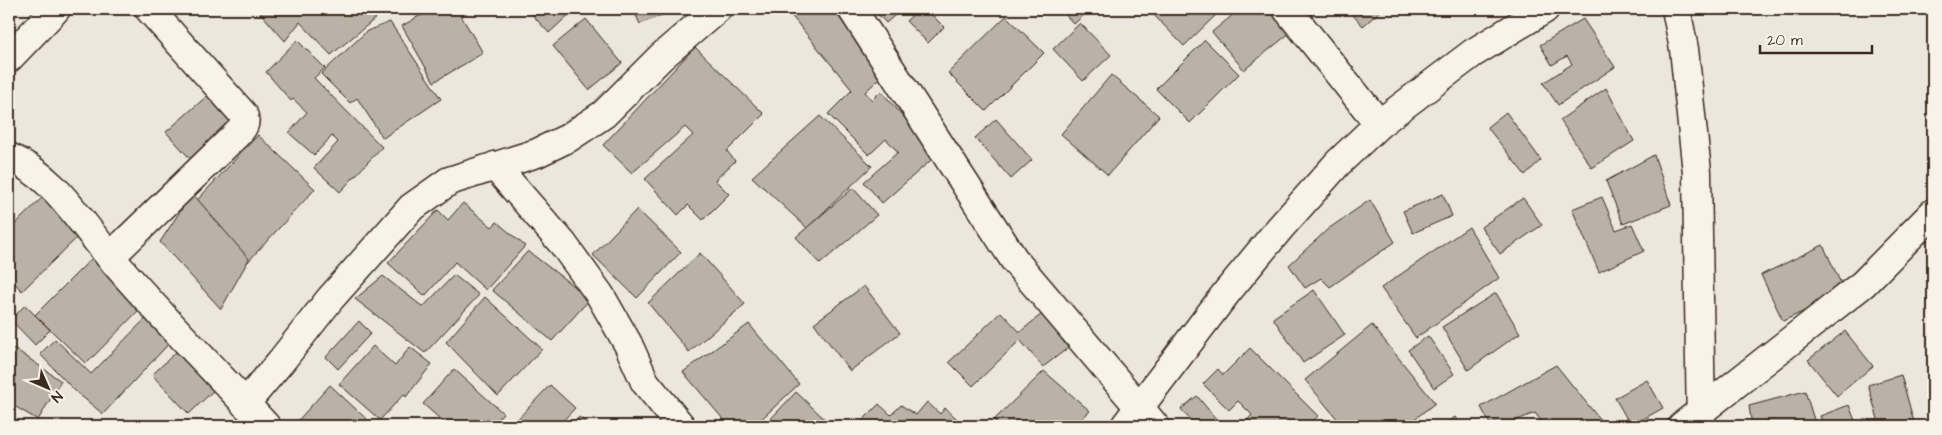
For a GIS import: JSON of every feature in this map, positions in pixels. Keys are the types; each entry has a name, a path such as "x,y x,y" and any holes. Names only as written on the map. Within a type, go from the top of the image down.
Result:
{"street":[{"path":"9,58 56,9"},
{"path":"110,257 236,136 245,124 243,114 149,9"},
{"path":"9,158 37,172 69,203 110,257 257,420 282,360 330,299 411,208 449,181 537,153 568,138 604,114 661,56 717,9"},
{"path":"852,9 1015,261 1140,420 1227,292 1280,228 1338,163 1379,124 1473,53 1546,9"},
{"path":"1287,9 1379,124"},
{"path":"1676,9 1684,49 1697,172 1694,421"},
{"path":"495,166 563,244 600,295 628,344 645,382 681,426"},
{"path":"1694,421 1863,284 1933,213"}],"building":[{"path":"257,9 368,9 376,18 331,55 300,22 285,41"},
{"path":"431,9 457,9 483,53 434,82 402,26"},
{"path":"527,9 575,9 549,33"},
{"path":"633,9 677,9 640,24"},
{"path":"786,9 833,9 872,61 879,79 865,92 872,100 881,91 937,155 882,203 864,182 898,152 886,139 869,155 828,114 852,90"},
{"path":"873,9 902,9 886,23"},
{"path":"919,9 926,9 944,27 928,43 906,21"},
{"path":"1060,9 1090,9 1074,24"},
{"path":"1148,9 1222,9 1184,46"},
{"path":"1240,9 1271,9 1291,32 1244,70 1212,32"},
{"path":"1347,9 1383,9 1363,26"},
{"path":"1006,16 1044,53 986,111 948,73"},
{"path":"586,19 622,63 589,90 553,46"},
{"path":"1583,19 1615,67 1558,105 1543,83 1572,64 1567,56 1552,65 1540,45"},
{"path":"390,22 441,99 383,138 357,98 350,103 321,74 367,31"},
{"path":"1080,23 1111,55 1083,81 1053,49"},
{"path":"297,40 325,68 314,78 382,147 340,192 314,168 338,142 332,136 314,155 289,133 307,112 293,99 291,101 266,72"},
{"path":"1205,40 1239,74 1190,123 1156,89"},
{"path":"695,47 764,114 727,151 735,161 715,180 729,194 703,220 688,205 678,215 645,179 693,135 685,127 632,173 603,145"},
{"path":"1111,75 1159,116 1108,175 1061,134"},
{"path":"216,88 244,120 195,164 166,132"},
{"path":"1606,88 1634,141 1592,168 1560,120"},
{"path":"1933,95 1933,109 1926,101"},
{"path":"1506,112 1541,160 1525,175 1487,127"},
{"path":"820,116 872,166 807,228 752,177"},
{"path":"996,119 1032,160 1011,179 975,138"},
{"path":"258,135 315,189 244,266 239,261 231,269 210,248 217,240 186,212"},
{"path":"1654,155 1671,205 1623,224 1606,181"},
{"path":"853,188 877,215 820,264 796,237"},
{"path":"49,191 86,229 22,291 9,277 9,230"},
{"path":"192,193 249,259 221,309 160,242"},
{"path":"1443,194 1452,216 1413,233 1403,211"},
{"path":"1602,197 1616,230 1632,224 1644,251 1599,272 1572,209"},
{"path":"1523,198 1542,225 1500,254 1481,227"},
{"path":"1370,200 1395,242 1330,287 1321,278 1305,288 1289,265 1328,229"},
{"path":"463,203 492,227 497,222 525,246 486,290 455,262 425,296 388,263 438,210 448,220"},
{"path":"637,209 681,252 637,298 593,255"},
{"path":"1469,227 1499,278 1416,338 1381,288"},
{"path":"1823,245 1845,292 1783,321 1761,275"},
{"path":"528,251 590,299 552,341 492,290"},
{"path":"700,253 745,304 689,352 648,303"},
{"path":"92,258 142,307 86,364 35,315"},
{"path":"454,275 479,295 425,353 355,299 383,276 423,307"},
{"path":"864,286 900,333 850,371 814,323"},
{"path":"1314,290 1345,335 1303,363 1273,318"},
{"path":"1496,293 1520,333 1468,370 1442,327"},
{"path":"485,297 542,349 498,396 446,342"},
{"path":"25,305 50,330 35,345 11,320"},
{"path":"1001,312 1020,332 1043,313 1068,348 1043,367 1020,340 973,386 949,362"},
{"path":"151,313 177,335 103,414 75,391 40,354 55,339 91,374"},
{"path":"359,321 371,333 338,369 326,357"},
{"path":"749,324 799,384 754,426 729,426 683,372"},
{"path":"1372,325 1435,403 1406,426 1343,426 1305,380"},
{"path":"1845,331 1873,366 1837,396 1808,360"},
{"path":"1428,336 1454,374 1434,388 1408,350"},
{"path":"373,346 395,366 410,347 432,364 406,397 404,394 380,420 339,384"},
{"path":"14,348 61,381 38,420 9,403 9,355"},
{"path":"1250,348 1318,416 1308,426 1242,426 1252,415 1238,401 1229,410 1203,384 1218,369 1223,375"},
{"path":"177,351 215,389 189,414 152,375"},
{"path":"1556,365 1605,426 1545,426 1535,413 1502,426 1491,426 1481,407"},
{"path":"454,369 503,413 491,426 448,426 423,404"},
{"path":"1044,371 1090,411 1074,426 999,426 994,420"},
{"path":"1901,375 1915,426 1880,426 1868,385"},
{"path":"1647,380 1663,408 1631,426 1615,398"},
{"path":"330,385 374,426 293,426"},
{"path":"550,385 575,408 558,426 511,426"},
{"path":"1805,391 1816,426 1752,426 1749,406"},
{"path":"796,392 832,426 764,426"},
{"path":"1197,396 1222,426 1195,426 1181,409"},
{"path":"927,402 940,414 945,408 965,426 857,426 879,404 891,415 901,405 916,415"},
{"path":"1849,405 1857,426 1824,426 1820,416"},
{"path":"9,417 22,426 9,426"},
{"path":"579,417 589,426 570,426"},
{"path":"1455,417 1462,426 1442,426"}]}
